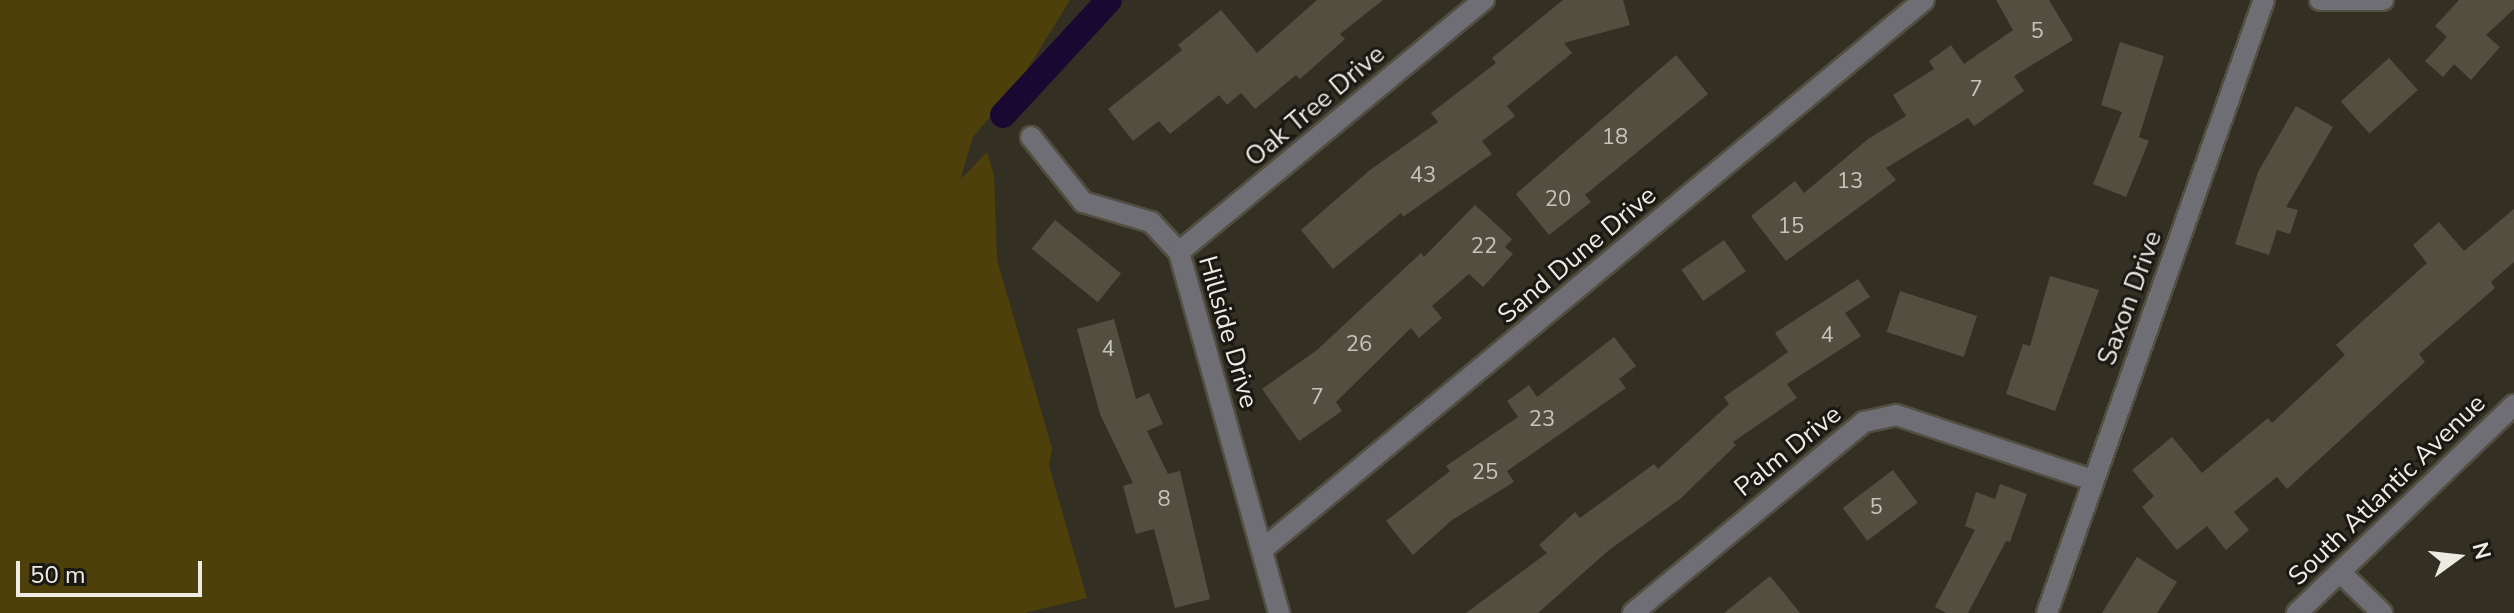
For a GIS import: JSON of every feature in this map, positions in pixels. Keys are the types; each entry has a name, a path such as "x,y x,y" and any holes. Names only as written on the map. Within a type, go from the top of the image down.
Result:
{"street":[{"name":"Oak Tree Drive","path":"1179,252 1484,0"},
{"name":"Sand Dune Drive","path":"1263,549 1924,0"},
{"name":"Saxon Drive","path":"2047,613 2264,0"},
{"path":"2320,0 2383,0"},
{"name":"Hillside Drive","path":"1031,137 1083,202 1151,222 1179,252 1279,613"},
{"name":"South Atlantic Avenue","path":"2297,613 2514,405"},
{"name":"Palm Drive","path":"1633,613 1864,422 1896,415 2093,480"},
{"path":"2340,572 2382,613"}],"shaded area":[{"path":"0,0 1070,0 1020,81 973,137 960,180 987,152 994,175 997,260 1052,448 1049,466 1087,598 1024,613 0,613"}],"building":[{"path":"1317,0 1383,0 1340,34 1345,39 1300,79 1296,75 1255,109 1241,93 1227,105 1219,95 1170,134 1159,121 1133,141 1108,109 1182,50 1178,45 1221,10 1257,53"},
{"path":"1563,0 1623,0 1630,25 1564,43 1572,53 1507,106 1515,116 1482,141 1492,154 1403,217 1401,213 1333,269 1301,230 1370,170 1438,122 1431,113 1496,63 1492,58"},
{"path":"1996,0 2049,0 2073,40 2014,76 2024,91 1974,126 1968,118 1886,168 1896,180 1786,261 1751,216 1795,181 1804,193 1868,139 1906,116 1893,95 1934,69 1929,61 1951,45 1964,64 2013,30"},
{"path":"2459,0 2514,0 2514,9 2486,35 2500,47 2471,80 2454,64 2443,77 2425,61 2447,37 2435,26"},
{"path":"2120,42 2164,56 2139,137 2149,141 2126,197 2093,184 2122,112 2101,105"},
{"path":"1676,55 1708,94 1585,195 1591,202 1549,235 1516,194"},
{"path":"2389,58 2418,90 2369,133 2341,101"},
{"path":"2296,106 2333,127 2286,207 2298,210 2290,234 2277,230 2269,255 2235,244 2258,172"},
{"path":"1475,205 1512,239 1505,247 1513,254 1483,287 1469,274 1432,306 1442,318 1419,338 1411,328 1336,402 1342,411 1299,441 1262,389 1317,350 1421,253 1424,257"},
{"path":"2514,209 2514,262 2491,282 2495,288 2419,354 2425,362 2287,489 2277,477 2234,512 2249,530 2226,550 2207,526 2177,550 2142,507 2154,496 2132,470 2172,437 2202,473 2268,418 2272,423 2345,355 2336,345 2427,263 2413,245 2439,222 2464,251"},
{"path":"1055,220 1121,273 1098,302 1032,249"},
{"path":"1724,240 1746,271 1703,301 1681,270"},
{"path":"2050,276 2099,290 2055,411 2006,394 2023,344 2030,346"},
{"path":"1858,279 1870,297 1845,313 1861,336 1787,384 1797,398 1733,442 1736,445 1680,499 1609,550 1538,613 1466,613 1547,553 1539,545 1575,512 1580,518 1654,464 1658,469 1729,404 1724,397 1788,352 1775,333"},
{"path":"1900,291 1977,316 1964,357 1887,332"},
{"path":"1114,319 1136,399 1149,393 1163,424 1147,431 1168,474 1180,471 1210,599 1175,608 1154,529 1136,534 1123,486 1133,483 1100,414 1077,329"},
{"path":"1614,337 1636,366 1619,379 1626,388 1507,471 1514,482 1452,520 1413,555 1386,521 1450,471 1446,466 1518,417 1507,401 1529,385 1537,397"},
{"path":"1893,470 1918,503 1867,541 1843,508"},
{"path":"2000,484 2027,494 2010,542 2006,541 1968,613 1946,613 1935,607 1975,530 1965,526 1976,492 1995,499"},
{"path":"2137,557 2177,582 2157,613 2102,613"},
{"path":"1770,576 1800,613 1724,613"}],"waterway":[{"path":"1003,115 1109,0"}]}
